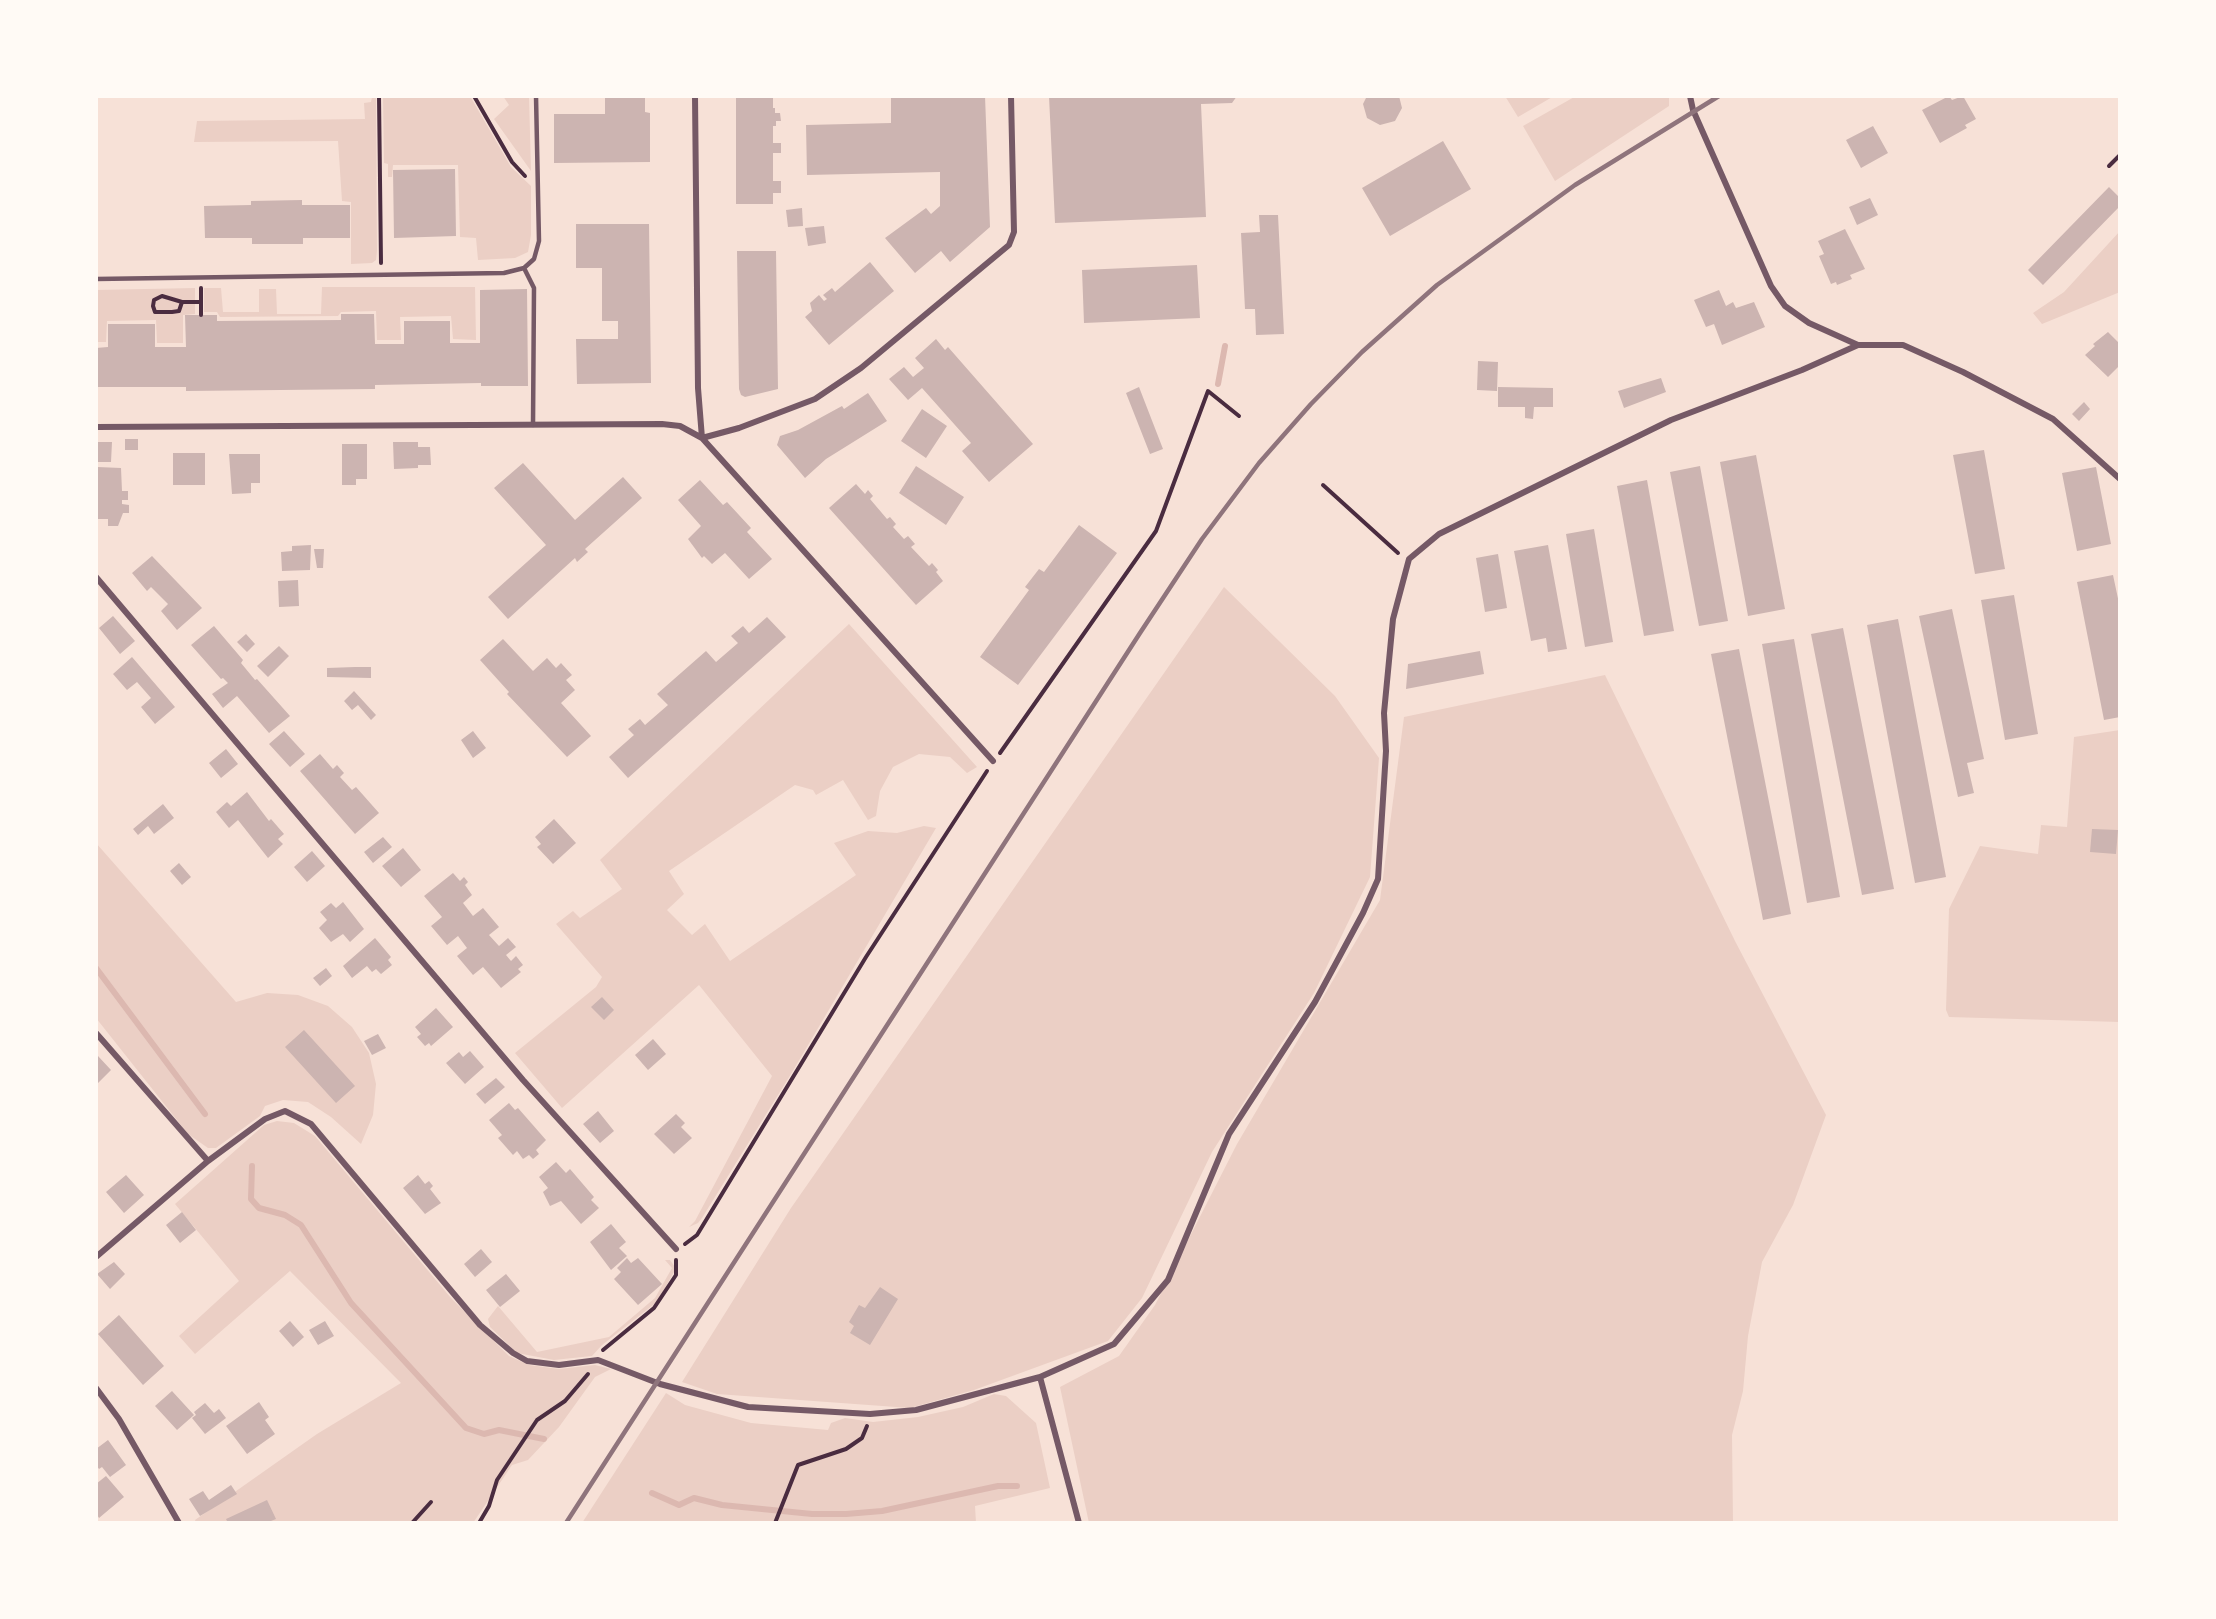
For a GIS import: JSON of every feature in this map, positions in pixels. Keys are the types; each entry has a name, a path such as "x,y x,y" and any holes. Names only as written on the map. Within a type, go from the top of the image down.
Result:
{"street":[{"path":"695,96 698,388 702,438"},
{"path":"702,438 739,429 815,399 861,368 1009,245 1014,232 1011,96"},
{"path":"1690,96 1694,110 1771,286 1785,306 1809,323 1858,345"},
{"path":"96,1257 208,1161 266,1119 285,1111 311,1124 480,1325 513,1353 542,1364 598,1360 660,1384 748,1407 870,1414 916,1410 1040,1377 1114,1344 1168,1280 1229,1134 1315,1002 1363,913 1378,879 1386,751 1384,713 1393,619 1409,559 1439,534 1671,420 1802,370 1858,345 1903,345 1963,372 2053,419 2120,479"},
{"path":"96,427 662,423 680,426 702,438 993,761"},
{"path":"96,577 523,1080 676,1249"},
{"path":"96,1033 208,1161"},
{"path":"1040,1377 1079,1523"},
{"path":"96,1388 119,1419 179,1523"}],"lane":[{"path":"96,279 504,273 525,268 534,259 539,241 536,96"},
{"path":"525,268 534,288 533,424"}],"path":[{"path":"379,96 381,275"},
{"path":"474,96 512,162 537,188"},
{"path":"2109,166 2120,155"},
{"path":"201,284 201,315"},
{"path":"182,302 179,311 172,312 155,312 153,306 154,300 162,296 182,302 201,302"},
{"path":"669,1243 682,1245 697,1235 867,957 993,761 1156,531 1208,391 1239,416"},
{"path":"1323,485 1390,548 1409,559"},
{"path":"479,1523 489,1506 497,1480 532,1427 543,1414 565,1401 579,1387 603,1350 654,1308 660,1300 676,1275 676,1249"},
{"path":"775,1523 798,1465 846,1449 862,1438 870,1414"},
{"path":"411,1523 431,1502"}],"shaded area":[{"path":"383,96 470,96 511,167 531,186 531,235 528,252 515,258 478,260 476,238 460,237 458,165 393,165 392,177 388,177 388,164 384,163"},
{"path":"503,96 529,96 531,171 494,119 509,105"},
{"path":"1505,96 1554,96 1518,117"},
{"path":"1576,96 1669,96 1669,106 1555,181 1523,126"},
{"path":"372,97 376,97 377,251 376,260 372,263 351,264 351,202 342,201 338,141 194,142 197,121 365,119 364,103 371,102"},
{"path":"2120,231 2120,292 2042,324 2033,313 2064,292"},
{"path":"322,287 475,287 476,340 453,339 451,316 400,317 401,340 377,340 376,311 341,312 338,316 220,317 217,312 204,312 204,288 221,288 223,312 259,312 259,289 276,289 277,314 321,314"},
{"path":"195,288 195,314 183,315 183,343 157,343 156,320 107,321 106,342 96,342 96,290"},
{"path":"1224,587 1335,696 1379,758 1370,877 1314,993 1212,1152 1142,1298 1108,1341 974,1390 910,1408 717,1394 682,1382 791,1208"},
{"path":"849,624 977,767 967,773 950,757 919,754 893,767 880,791 876,816 868,820 843,780 816,795 813,790 795,785 669,871 684,894 667,910 692,935 705,924 730,961 856,875 834,843 868,831 897,833 924,826 936,828 791,1074 702,1218 698,1223 689,1227 695,1221 772,1076 699,985 562,1108 515,1053 596,987 602,977 556,924 573,911 580,918 622,889 600,860"},
{"path":"1605,675 1735,941 1826,1115 1793,1205 1762,1262 1748,1336 1743,1391 1732,1435 1733,1523 1089,1523 1060,1387 1119,1356 1155,1305 1237,1144 1380,900 1404,717"},
{"path":"2120,730 2120,1022 1949,1017 1946,1010 1949,909 1980,846 2038,854 2041,825 2067,827 2074,737"},
{"path":"96,843 236,1002 267,993 298,995 328,1006 352,1027 369,1053 376,1084 373,1115 361,1144 331,1117 308,1102 283,1100 265,1106 260,1116 216,1148 208,1148 188,1134 96,1018"},
{"path":"277,1121 294,1123 315,1136 451,1298 509,1356 529,1365 559,1369 595,1365 611,1369 595,1377 559,1427 528,1460 512,1465 473,1523 196,1523 195,1520 317,1434 401,1383 290,1271 195,1354 179,1336 239,1281 175,1204 264,1125"},
{"path":"665,1260 670,1260 675,1267 657,1302 602,1345 592,1356 554,1360 517,1353 490,1327 488,1319 498,1306 537,1352 609,1337 655,1298 672,1268"},
{"path":"666,1393 685,1405 751,1423 828,1430 831,1423 845,1418 873,1422 918,1417 963,1407 994,1394 1006,1396 1036,1423 1050,1488 975,1506 976,1523 582,1523"}],"building":[{"path":"605,96 645,96 645,112 650,113 650,162 554,163 554,114 605,114"},
{"path":"736,96 773,96 775,113 780,113 781,121 776,121 776,126 773,126 773,143 781,143 781,153 773,153 773,181 781,181 781,193 773,193 773,204 736,204"},
{"path":"985,96 990,227 950,262 941,251 915,273 885,238 926,208 931,214 940,206 940,172 807,175 806,125 891,123 891,98"},
{"path":"1049,96 1237,96 1232,103 1201,104 1206,217 1055,223"},
{"path":"1367,96 1399,96 1402,108 1395,121 1380,125 1367,118 1363,104"},
{"path":"1949,96 1952,100 1963,96 1976,119 1965,125 1967,128 1940,143 1922,110"},
{"path":"1873,126 1888,153 1861,168 1846,140"},
{"path":"1443,141 1471,189 1390,236 1362,188"},
{"path":"455,169 456,236 394,238 393,170"},
{"path":"2109,187 2120,198 2120,206 2043,285 2028,270"},
{"path":"1870,198 1878,215 1857,225 1849,207"},
{"path":"302,200 302,205 350,205 350,238 303,238 303,244 252,244 252,238 205,238 204,206 251,205 251,201"},
{"path":"802,208 803,226 788,227 786,210"},
{"path":"1259,215 1278,215 1284,334 1256,335 1255,309 1245,309 1241,233 1260,232"},
{"path":"576,224 649,224 651,383 577,384 576,339 618,339 618,321 602,321 602,268 576,268"},
{"path":"824,226 826,243 808,246 805,228"},
{"path":"1845,229 1865,269 1850,275 1852,279 1837,285 1836,282 1831,284 1819,256 1824,254 1818,241"},
{"path":"737,251 776,251 778,389 745,397 741,395 739,389"},
{"path":"870,262 894,291 829,345 805,317 812,311 810,303 819,295 824,301 827,299 823,295 832,288 835,292"},
{"path":"1197,265 1200,318 1084,323 1082,270"},
{"path":"527,289 528,386 481,386 481,383 375,385 375,389 186,391 186,387 96,387 96,348 108,347 108,324 155,324 155,347 186,347 185,315 217,315 217,321 341,320 341,314 374,314 375,344 404,344 404,321 450,321 450,343 480,343 480,290"},
{"path":"1719,290 1726,306 1733,302 1736,308 1754,302 1765,327 1722,345 1714,324 1706,327 1694,300"},
{"path":"2108,332 2120,344 2120,365 2108,377 2085,355 2095,346 2093,344"},
{"path":"936,339 945,350 948,347 1033,444 989,482 962,451 971,443 922,388 908,400 889,379 904,367 913,377 924,368 915,358"},
{"path":"1478,361 1498,362 1497,391 1477,390"},
{"path":"1661,378 1666,392 1624,408 1618,391"},
{"path":"1139,387 1163,449 1150,454 1126,393"},
{"path":"1498,387 1553,388 1553,407 1534,407 1533,419 1525,418 1525,407 1498,407"},
{"path":"868,393 887,421 826,459 805,478 777,445 780,436 798,430 842,406 844,409"},
{"path":"2084,402 2090,409 2079,421 2072,414"},
{"path":"922,409 947,426 926,458 901,441"},
{"path":"125,439 138,439 138,450 125,450"},
{"path":"96,442 112,442 111,462 96,462"},
{"path":"393,442 418,442 418,447 430,447 431,465 394,469"},
{"path":"342,444 367,444 367,479 356,479 356,485 342,485"},
{"path":"1984,450 2005,569 1975,574 1953,455"},
{"path":"173,453 205,453 205,485 173,485"},
{"path":"229,454 260,454 260,483 251,483 251,493 232,494"},
{"path":"1756,455 1785,609 1748,616 1720,462"},
{"path":"523,463 575,520 623,477 642,498 585,549 588,552 577,562 575,558 508,619 488,597 546,545 494,488"},
{"path":"916,466 964,497 946,525 899,493"},
{"path":"1700,466 1728,621 1699,626 1670,472"},
{"path":"97,467 121,468 122,491 128,491 128,500 122,500 122,504 129,505 129,513 123,513 118,526 108,526 108,519 96,519"},
{"path":"2096,467 2111,544 2077,551 2062,473"},
{"path":"700,480 723,505 727,502 751,528 747,532 772,559 749,579 725,553 712,564 704,556 702,558 688,539 701,526 678,500"},
{"path":"1647,480 1674,631 1644,636 1617,486"},
{"path":"856,484 865,494 868,490 873,496 870,499 887,519 890,517 896,524 893,527 904,539 908,536 915,544 911,547 929,566 932,563 938,570 936,572 943,581 916,605 829,508"},
{"path":"1079,525 1117,553 1018,685 980,657 1029,590 1025,587 1039,569 1044,572"},
{"path":"1594,529 1613,642 1585,647 1566,534"},
{"path":"311,545 310,570 282,571 281,552 292,551 292,546"},
{"path":"1548,545 1567,649 1548,652 1546,638 1531,641 1514,551"},
{"path":"314,549 324,549 323,568 317,568"},
{"path":"1498,554 1507,608 1485,612 1476,558"},
{"path":"152,556 202,608 177,630 161,611 168,604 151,587 147,591 132,573"},
{"path":"2113,575 2120,608 2120,717 2104,720 2077,582"},
{"path":"298,580 299,606 279,607 278,581"},
{"path":"2014,595 2038,734 2005,740 1981,600"},
{"path":"1952,609 1984,759 1967,763 1974,793 1958,797 1919,616"},
{"path":"113,616 135,641 120,654 99,628"},
{"path":"767,617 786,637 628,778 609,757 634,735 628,729 640,719 645,725 668,705 657,694 706,651 716,662 738,643 731,636 743,626 749,633"},
{"path":"1898,619 1946,877 1915,883 1867,625"},
{"path":"214,626 243,660 241,663 255,680 257,679 290,716 269,733 237,696 223,708 212,694 228,683 223,678 221,679 191,645"},
{"path":"1843,628 1894,889 1862,895 1811,634"},
{"path":"246,634 255,644 247,652 237,642"},
{"path":"503,639 533,671 547,658 556,668 561,663 572,675 566,680 575,690 561,703 591,736 567,757 507,694 509,692 480,660"},
{"path":"1794,639 1840,897 1807,903 1762,644"},
{"path":"279,646 289,656 268,677 257,666"},
{"path":"1739,649 1791,914 1763,920 1711,654"},
{"path":"1480,651 1484,674 1406,689 1408,664"},
{"path":"132,657 175,707 155,724 141,707 151,698 137,682 127,690 113,674"},
{"path":"371,667 371,678 327,677 327,668"},
{"path":"354,691 376,715 371,720 358,705 352,710 344,701"},
{"path":"284,731 305,754 290,767 269,744"},
{"path":"473,731 486,748 473,758 461,740"},
{"path":"226,749 238,764 221,778 209,763"},
{"path":"320,754 333,769 337,765 344,773 340,777 352,790 356,787 379,813 355,834 300,771"},
{"path":"247,792 269,821 271,819 284,834 278,839 283,844 268,858 238,820 229,828 216,812 227,802 231,806"},
{"path":"163,804 174,818 154,834 148,826 138,835 133,829"},
{"path":"554,819 576,843 553,864 537,847 541,844 535,837"},
{"path":"2092,829 2118,830 2116,854 2090,852"},
{"path":"383,837 392,847 373,863 364,852"},
{"path":"403,848 421,870 401,887 382,866"},
{"path":"312,851 325,866 307,882 294,867"},
{"path":"179,863 191,877 182,885 170,871"},
{"path":"453,873 460,881 464,877 468,882 465,885 472,895 463,903 473,916 483,908 499,927 489,935 499,946 508,938 516,947 506,955 511,961 516,956 523,965 518,969 521,972 501,988 483,967 473,975 457,956 467,948 458,936 447,945 431,926 442,917 424,896"},
{"path":"343,902 364,929 350,942 343,934 331,942 319,928 327,920 320,912 331,903 336,908"},
{"path":"375,938 391,957 388,960 392,965 381,974 376,969 372,972 367,966 352,978 343,966"},
{"path":"326,968 332,976 320,986 313,978"},
{"path":"602,997 614,1010 604,1020 591,1007"},
{"path":"436,1008 453,1027 431,1046 429,1043 425,1046 417,1037 421,1034 415,1027"},
{"path":"304,1030 355,1086 336,1103 285,1047"},
{"path":"378,1034 386,1048 372,1055 364,1041"},
{"path":"653,1039 666,1054 648,1070 635,1055"},
{"path":"470,1051 484,1067 465,1084 446,1063 459,1052 463,1057"},
{"path":"98,1056 111,1070 98,1083 96,1058"},
{"path":"496,1078 505,1087 485,1104 476,1094"},
{"path":"509,1103 515,1110 518,1108 546,1140 536,1150 539,1154 533,1159 529,1155 523,1159 517,1151 513,1155 498,1138 502,1135 489,1120"},
{"path":"598,1111 614,1131 600,1143 583,1124"},
{"path":"676,1114 685,1123 681,1127 692,1138 674,1154 654,1134"},
{"path":"556,1162 566,1173 570,1169 594,1197 591,1200 599,1208 581,1224 561,1201 550,1206 543,1192 548,1188 539,1177"},
{"path":"126,1175 144,1195 124,1213 106,1192"},
{"path":"418,1175 425,1184 429,1181 433,1186 430,1189 441,1203 425,1214 403,1188"},
{"path":"182,1212 196,1230 180,1243 166,1225"},
{"path":"611,1224 626,1242 619,1248 627,1256 611,1270 590,1242"},
{"path":"481,1249 492,1262 475,1277 464,1264"},
{"path":"627,1258 631,1263 638,1258 662,1284 638,1305 614,1279 621,1272 617,1268"},
{"path":"114,1262 125,1274 110,1289 97,1274"},
{"path":"506,1274 520,1291 500,1307 486,1290"},
{"path":"880,1287 898,1299 870,1345 850,1333 854,1326 849,1322 859,1305 865,1308"},
{"path":"119,1315 164,1366 143,1385 98,1334"},
{"path":"290,1321 304,1337 293,1347 279,1331"},
{"path":"325,1321 334,1336 318,1345 309,1330"},
{"path":"172,1391 194,1415 177,1430 155,1406"},
{"path":"259,1402 269,1417 265,1420 275,1434 247,1454 226,1426"},
{"path":"205,1403 214,1413 219,1409 226,1418 205,1434 192,1418 196,1415 194,1412"},
{"path":"108,1440 126,1465 110,1477 102,1467 99,1469 96,1465 96,1449"},
{"path":"106,1476 124,1497 99,1518 96,1513 96,1484"},
{"path":"231,1485 237,1494 200,1516 189,1499 203,1491 209,1500"},
{"path":"267,1500 276,1519 266,1523 228,1523 226,1519"}],"waterway":[{"path":"1218,384 1225,346"},
{"path":"96,968 205,1114"},
{"path":"252,1166 251,1199 259,1208 285,1215 301,1225 351,1303 466,1428 484,1434 499,1430 544,1439"},
{"path":"652,1493 679,1505 694,1498 722,1505 812,1514 846,1514 882,1511 998,1486 1017,1486"}],"railway":[{"path":"566,1523 1140,633 1202,539 1259,463 1311,404 1362,352 1437,285 1575,185 1719,96"}]}
